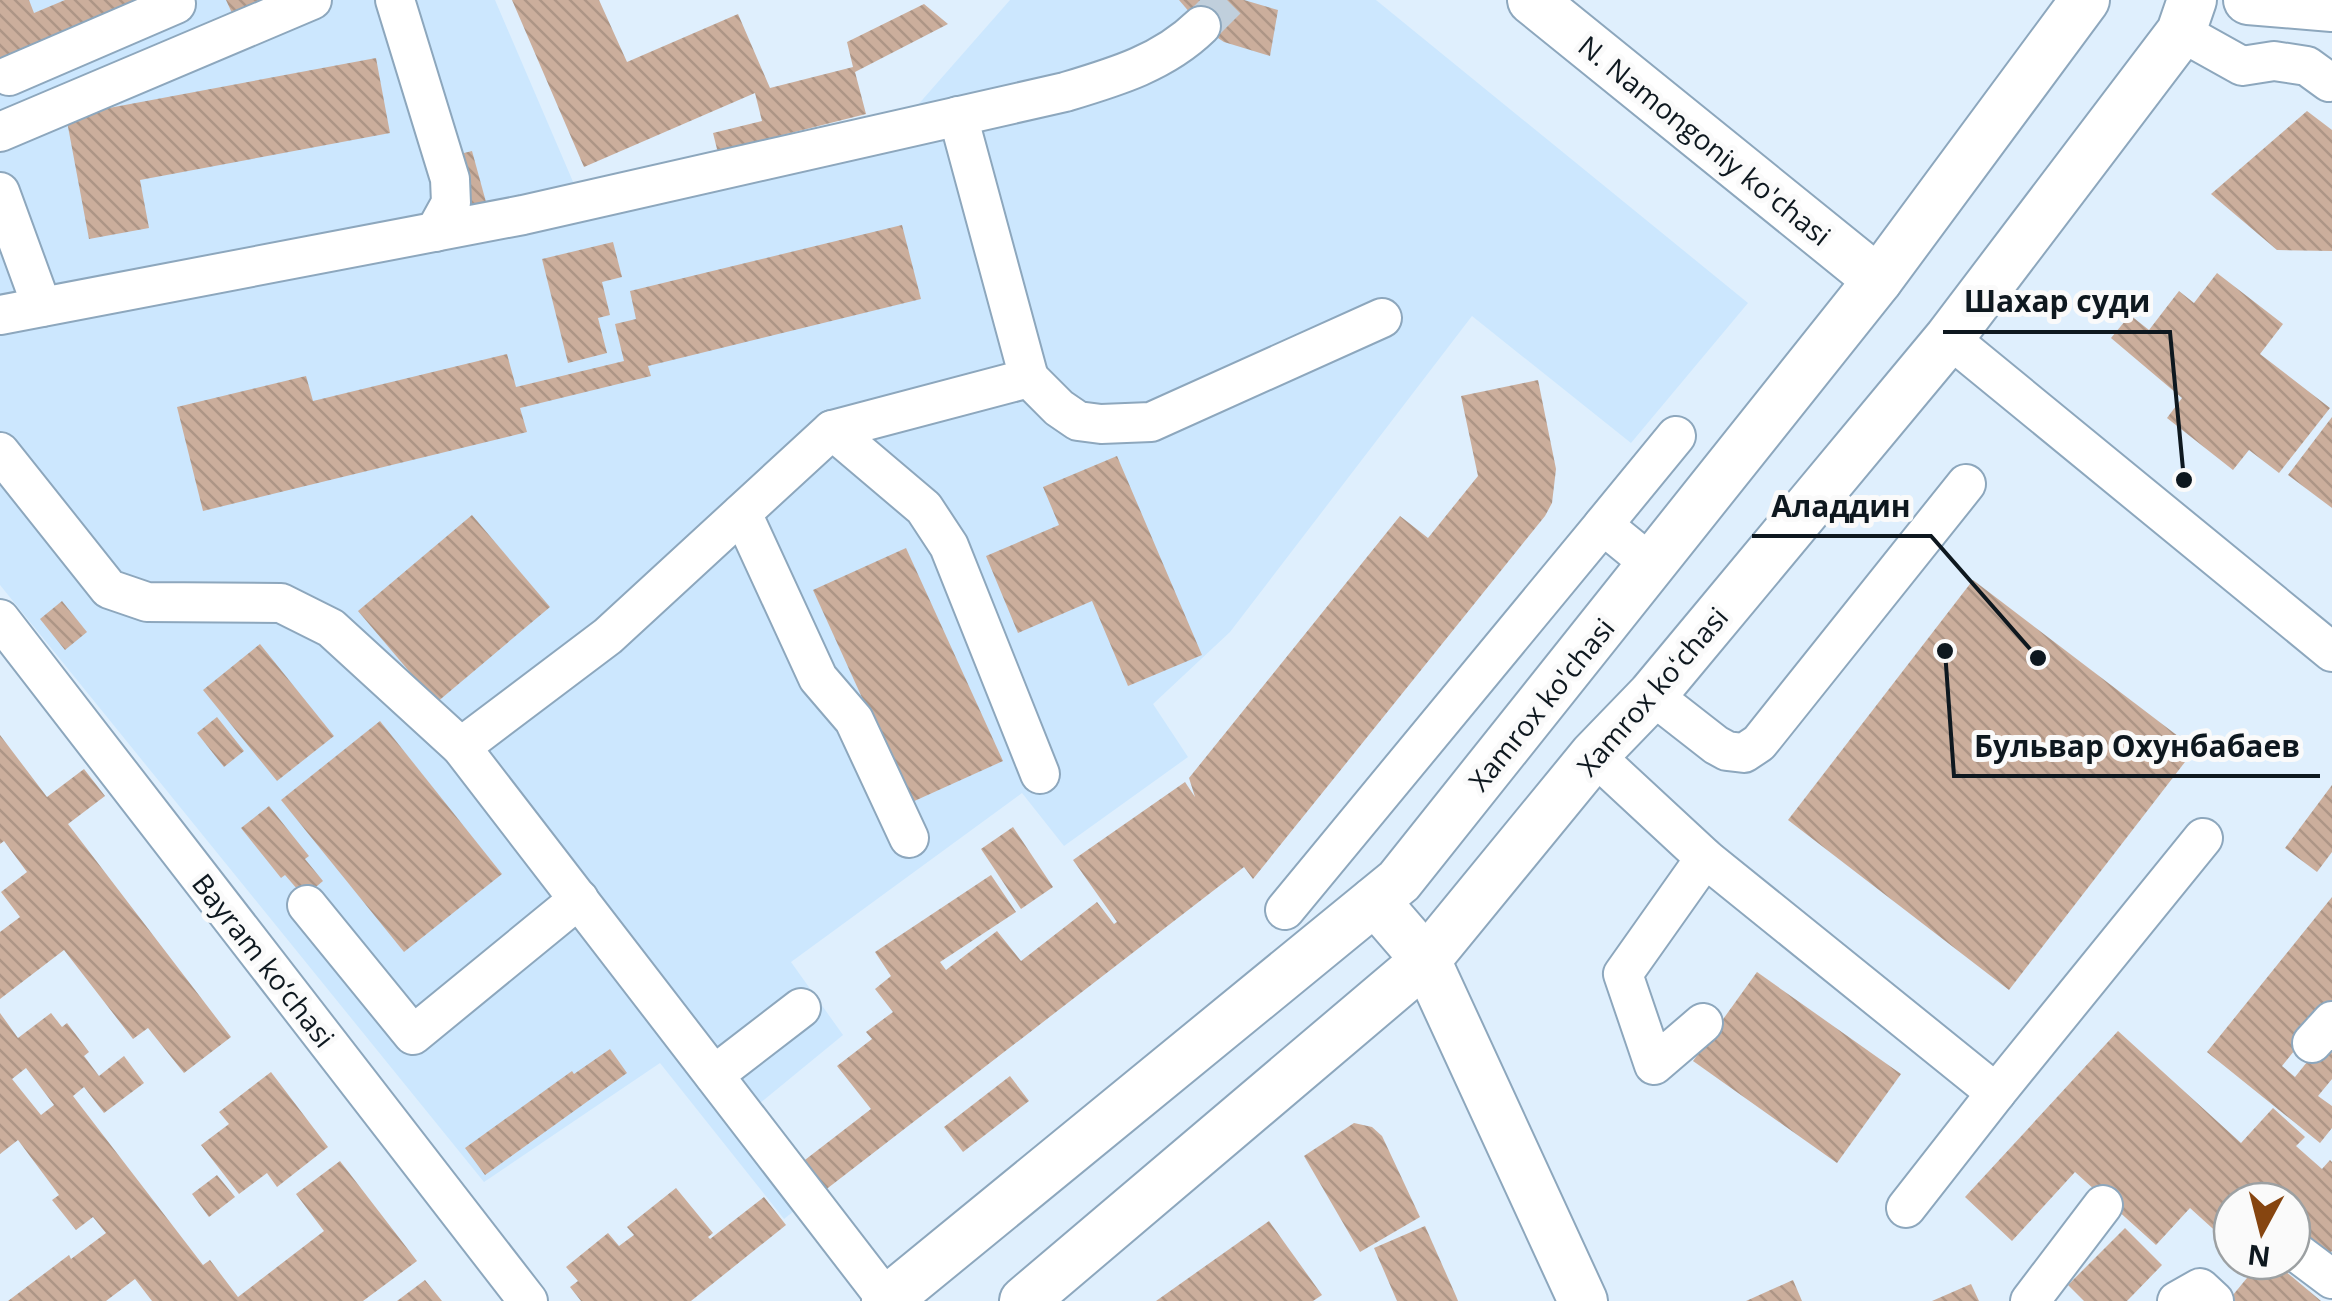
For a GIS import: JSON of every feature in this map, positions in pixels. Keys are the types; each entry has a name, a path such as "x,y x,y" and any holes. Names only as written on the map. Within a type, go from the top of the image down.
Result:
{"main road":[{"name":"N. Namongoniy ko'chasi","path":"1532,0 1878,280"},
{"name":"Xamrox ko'chasi","path":"886,1301 1399,881 1878,280 2084,0"},
{"path":"2248,0 2332,7"},
{"name":"Xamrox koʻchasi","path":"1024,1301 1426,960 1948,338 2187,16"},
{"path":"1376,902 1426,960 1584,1301"}],"street":[{"path":"0,132 312,0"},
{"path":"396,0 450,179 451,202 435,232"},
{"path":"9,76 175,2 195,50"},
{"path":"2187,16 2242,66 2274,61 2307,66 2329,82"},
{"path":"0,315 523,215 1066,92 1137,70 1201,26"},
{"path":"958,116 1029,378 1078,421 1152,422 1382,318"},
{"path":"0,192 42,306"},
{"path":"1948,338 2332,652"},
{"path":"461,747 608,636 832,430 1029,378"},
{"path":"832,430 924,508 949,546 1040,774"},
{"path":"1285,910 1676,436"},
{"path":"0,452 109,589 147,602 281,602 331,628 461,747 886,1301"},
{"path":"1652,695 1716,745 1744,753 1758,743 1966,484"},
{"path":"742,512 818,678 854,720 908,838"},
{"path":"1603,524 1652,564"},
{"name":"Bayram ko‘chasi","path":"0,619 528,1301"},
{"path":"1594,756 1704,858 1996,1093"},
{"path":"1906,1208 2202,838"},
{"path":"1703,1023 1654,1065 1622,974 1704,858"},
{"path":"307,905 413,1035 579,900"},
{"path":"714,1076 801,1008"},
{"path":"2030,1301 2104,1206"},
{"path":"2177,1301 2200,1288 2214,1301"}],"shaded area":[{"path":"0,0 495,0 580,198 909,115 1010,0 1376,0 1748,303 1631,443 1472,316 1230,632 1153,704 1188,757 1064,846 1022,793 791,962 843,1035 754,1108 820,1190 784,1219 660,1063 484,1182 0,585"}],"building":[{"path":"0,0 29,0 34,13 65,0 155,0 0,67"},
{"path":"226,0 286,0 236,22"},
{"path":"512,0 599,0 627,62 738,14 770,88 853,67 847,42 924,4 948,24 855,72 866,114 767,139 769,148 720,161 713,133 762,121 755,93 584,167"},
{"path":"1179,0 1244,0 1278,10 1270,56 1224,42 1203,28"},
{"path":"376,58 390,133 140,180 149,228 89,239 66,116"},
{"path":"2307,111 2332,130 2332,251 2277,250 2211,194"},
{"path":"472,151 486,202 467,208 452,156"},
{"path":"902,225 921,299 648,366 651,376 520,408 527,432 203,511 177,407 306,376 313,401 507,354 516,387 624,361 615,324 636,319 630,291"},
{"path":"613,242 622,277 602,282 610,315 598,318 607,353 568,363 542,259"},
{"path":"2217,273 2283,324 2260,354 2330,408 2279,473 2249,450 2233,470 2167,418 2182,398 2111,338 2130,315 2149,330 2179,291 2194,303"},
{"path":"1538,380 1556,469 1552,503 1545,516 1253,879 1244,867 824,1191 801,1163 871,1109 837,1066 872,1039 866,1032 893,1012 875,989 891,976 875,952 991,875 1016,912 940,962 946,970 997,931 1021,961 1097,902 1114,924 1117,922 1073,860 1185,782 1195,797 1189,778 1400,516 1428,538 1478,476 1461,396"},
{"path":"2332,417 2332,508 2288,475"},
{"path":"1117,456 1202,655 1128,686 1092,601 1018,633 986,556 1059,525 1043,487"},
{"path":"472,515 550,607 436,703 358,611"},
{"path":"906,548 1003,761 910,803 813,590"},
{"path":"1973,580 2195,749 2009,990 1788,820"},
{"path":"62,601 87,632 65,650 40,619"},
{"path":"260,644 334,736 277,781 203,690"},
{"path":"217,717 244,751 224,767 197,733"},
{"path":"380,721 502,874 404,952 281,800"},
{"path":"0,735 47,797 84,769 105,796 68,824 231,1037 184,1073 148,1028 133,1039 64,950 0,999 0,932 20,917 1,892 27,872 4,841 0,844"},
{"path":"2332,785 2332,852 2317,872 2285,848"},
{"path":"269,806 309,856 305,859 323,881 304,897 285,875 281,878 241,828"},
{"path":"1013,827 1053,887 1021,909 981,849"},
{"path":"2332,897 2332,1004 2282,1066 2295,1077 2332,1031 2332,1079 2318,1096 2332,1106 2332,1128 2320,1143 2207,1052"},
{"path":"1757,972 1901,1074 1837,1163 1693,1061"},
{"path":"0,1013 18,1038 51,1013 62,1027 67,1023 89,1052 84,1056 99,1076 124,1056 144,1083 104,1113 84,1087 73,1096 203,1265 210,1260 238,1297 324,1231 296,1194 340,1161 417,1261 363,1301 152,1301 135,1279 106,1301 8,1301 69,1255 71,1259 106,1233 93,1217 76,1230 52,1200 59,1195 18,1140 0,1154","holes":["26,1068 54,1105 41,1115 12,1079"]},
{"path":"2118,1031 2241,1143 2273,1108 2305,1137 2296,1146 2322,1169 2332,1162 2332,1251 2325,1258 2312,1246 2312,1181 2212,1181 2212,1228 2190,1208 2156,1245 2075,1172 2012,1241 1965,1197"},
{"path":"610,1049 627,1073 485,1175 465,1148 572,1071 574,1074"},
{"path":"271,1072 328,1147 277,1187 267,1173 239,1194 201,1145 229,1124 219,1112"},
{"path":"1010,1076 1029,1101 963,1152 944,1127"},
{"path":"1354,1123 1372,1127 1382,1136 1420,1217 1360,1252 1304,1156"},
{"path":"217,1175 235,1197 209,1217 192,1194"},
{"path":"676,1188 713,1233 710,1239 764,1197 786,1225 691,1301 581,1301 570,1287 578,1281 566,1267 608,1233 619,1246 634,1235 627,1227"},
{"path":"1269,1221 1322,1295 1313,1301 1156,1301"},
{"path":"1425,1226 1458,1301 1397,1301 1374,1248"},
{"path":"2125,1228 2162,1265 2127,1301 2084,1301 2068,1285"},
{"path":"425,1280 442,1301 397,1301"},
{"path":"1793,1280 1802,1301 1746,1301"},
{"path":"2244,1281 2297,1281 2321,1301 2228,1301"},
{"path":"1971,1284 1979,1301 1932,1301"}],"tunnel":[{"path":"1201,26 1227,0"}],"place":[{"name":"Шахар суди","path":"2184,480"},
{"name":"Бульвар Охунбабаев","path":"1945,651"},
{"name":"Аладдин","path":"2038,658"}]}
